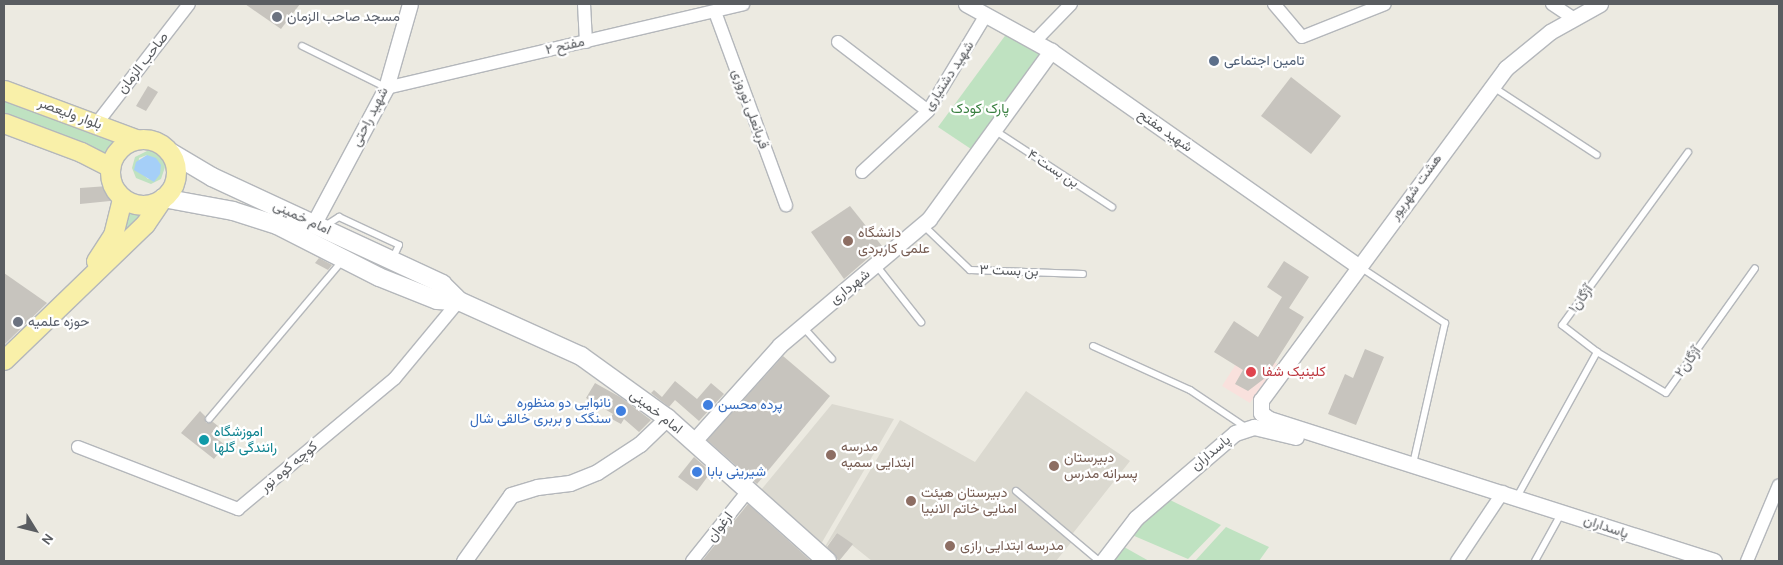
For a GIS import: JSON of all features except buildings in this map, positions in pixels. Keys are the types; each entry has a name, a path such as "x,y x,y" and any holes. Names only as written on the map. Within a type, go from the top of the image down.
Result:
{"main road":[{"name":"بلوار ولیعصر","path":"4,90 136,139"},
{"path":"4,123 81,152 110,166"},
{"path":"4,360 144,224 170,191 176,171 170,152 155,141 136,139 118,149 110,166 112,184 122,198 142,205 163,198"},
{"name":"امام خمینی","path":"170,152 212,177 442,284 459,301 581,356 667,418 747,492 827,561"},
{"path":"79,288 113,235 122,198"},
{"name":"امام خمینی","path":"163,198 233,210 277,225 343,260 437,300 459,301"}],"street":[{"name":"صاحب الزمان","path":"97,123 188,4"},
{"name":"شهید راحتی","path":"318,225 386,88 410,4"},
{"path":"584,4 586,42"},
{"name":"مفتح ۲","path":"386,88 743,4"},
{"path":"1034,42 1071,4"},
{"path":"1274,4 1302,37 1385,4"},
{"path":"1552,4 1574,19"},
{"name":"هشت شهریور","path":"1261,400 1358,266 1506,68 1536,44 1600,4"},
{"name":"شهید مفتح","path":"975,8 1051,52 1358,266"},
{"name":"شهید دشتیاری","path":"862,172 928,111 975,8"},
{"name":"قربانعلی نوروزی","path":"715,12 786,206"},
{"path":"838,42 928,111"},
{"name":"شهرداری","path":"693,442 762,363 802,326 923,225 1051,52"},
{"name":"کوچه کوه نور","path":"78,447 238,509 395,378 459,301"},
{"name":"پاسداران","path":"1261,400 1260,413 1269,419 1413,466 1518,497 1711,561"},
{"path":"464,561 511,495 537,487 570,483 597,472 640,444 667,418"},
{"name":"پاسداران","path":"1103,561 1136,518 1223,442 1246,428 1254,427 1413,466"},
{"path":"1747,561 1779,485"},
{"name":"ارغوان","path":"692,561 747,492"},
{"path":"1457,561 1502,492"}],"lane":[{"path":"302,46 386,88"},
{"path":"1492,86 1597,155"},
{"name":"بن بست ۴","path":"994,130 1112,207"},
{"name":"۱آژگان","path":"1597,352 1562,325 1688,152"},
{"name":"بن بست ۳","path":"923,225 970,270 1082,274"},
{"path":"209,419 343,260"},
{"path":"876,265 921,322"},
{"path":"1358,266 1445,323 1413,466"},
{"name":"۲آژگان","path":"1597,352 1666,392 1756,268"},
{"path":"802,326 832,359"},
{"path":"1094,346 1190,390 1246,428"},
{"path":"1518,497 1597,352"},
{"path":"1016,491 1099,561"},
{"path":"1534,561 1563,512"}],"shaded area":[{"name":"کلینیک شفا","path":"1248,345 1277,364 1250,403 1222,386"},
{"path":"1026,391 1130,461 1070,537 1073,540 1056,561 872,561 837,533 820,555 900,420 975,462"},
{"name":"مدرسه ابتدایی سمیه","path":"832,404 894,419 821,544 761,490"}],"green space":[{"name":"پارک کودک","path":"1010,29 1051,51 977,153 938,127"},
{"path":"4,95 132,141 115,151 109,159 4,123"},
{"path":"149,150 160,154 166,164 161,179 151,184 136,178 132,168 135,157","holes":["147,155 152,178 148,179 138,170 139,158"]},
{"path":"128,206 149,206 87,278"},
{"path":"1168,499 1221,525 1188,559 1125,532"},
{"path":"1226,527 1269,547 1259,561 1195,561"},
{"path":"1117,543 1149,561 1110,561"}],"water":[{"path":"147,155 156,158 161,165 160,174 154,182 134,170 136,162"}],"place":[{"name":"مسجد صاحب الزمان","path":"277,17"},
{"name":"تامین اجتماعی","path":"1214,61"},
{"name":"دانشگاه علمی کاربردی","path":"848,241"},
{"name":"حوزه علمیه","path":"18,322"},
{"name":"کلینیک شفا","path":"1251,372"},
{"name":"پرده محسن","path":"708,405"},
{"name":"نانوایی دو منظوره سنگک و بربری خالقی شال","path":"621,411"},
{"name":"اموزشگاه رانندگی گلها","path":"204,440"},
{"name":"مدرسه ابتدایی سمیه","path":"831,455"},
{"name":"دبیرستان پسرانه مدرس","path":"1054,466"},
{"name":"شیرینی بابا","path":"697,472"},
{"name":"دبیرستان هیئت امنایی خاتم الانبیا","path":"911,501"},
{"name":"مدرسه ابتدایی رازی","path":"950,546"}]}
